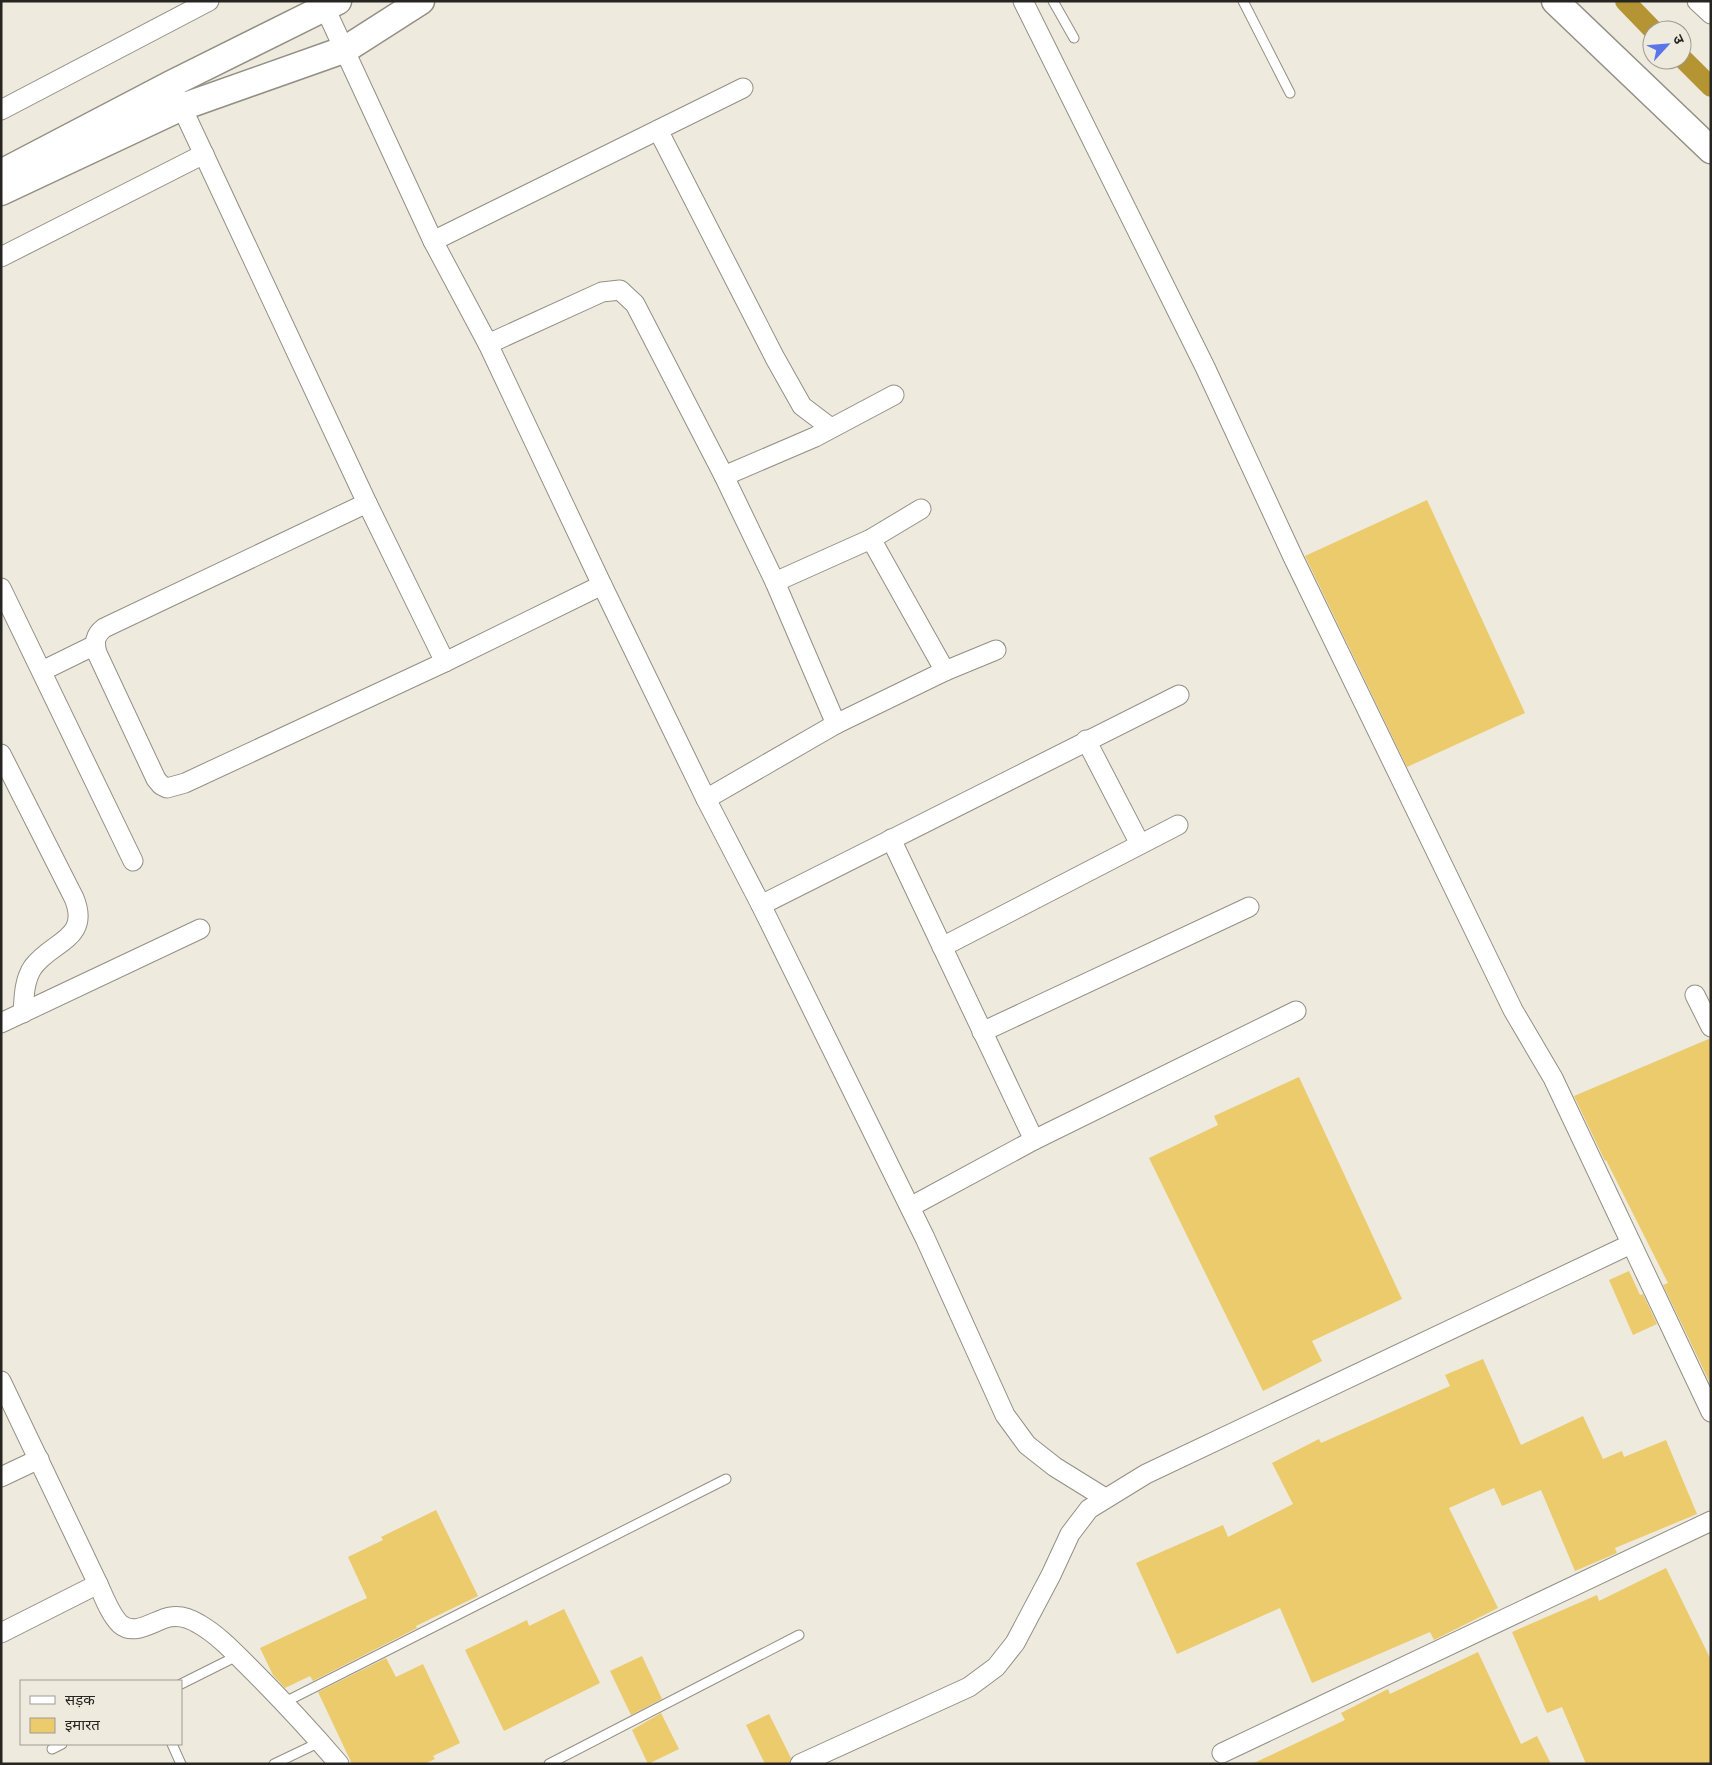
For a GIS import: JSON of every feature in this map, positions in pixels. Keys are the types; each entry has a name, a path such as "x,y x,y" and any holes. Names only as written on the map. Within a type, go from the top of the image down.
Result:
{"street":[{"path":"1,110 209,1"},
{"path":"1,173 177,96 346,49 422,1"},
{"path":"1023,1 1205,367 1293,557 1509,1001 1553,1078 1711,1412"},
{"path":"1555,1 1711,150"},
{"path":"1697,1 1711,14"},
{"path":"1,192 177,96 332,5 346,49 433,241 488,344 706,799 761,905 910,1207 1005,1415 1027,1446 1055,1467 1105,1498"},
{"path":"433,241 743,88"},
{"path":"177,96 367,503 445,662"},
{"path":"658,130 775,358 802,406 831,428"},
{"path":"1,257 204,154"},
{"path":"488,344 602,292 620,290 635,304 724,476 775,582 836,724"},
{"path":"724,476 831,428 894,395"},
{"path":"367,503 104,628 96,636 95,645 156,779 161,784 167,788 185,783 445,662 602,585"},
{"path":"775,582 871,539 921,509"},
{"path":"871,539 945,671"},
{"path":"1,588 133,861"},
{"path":"42,671 95,645"},
{"path":"706,799 836,724 945,671 996,650"},
{"path":"761,905 1086,740 1179,695"},
{"path":"1086,740 1140,844"},
{"path":"1,754 74,898 78,908 79,919 74,931 67,939 46,954 32,968 26,980 23,1013"},
{"path":"942,947 1178,825"},
{"path":"891,839 1034,1140"},
{"path":"982,1032 1249,907"},
{"path":"1,1023 200,928"},
{"path":"1695,995 1711,1027"},
{"path":"910,1207 1034,1140 1296,1011"},
{"path":"800,1764 969,1687 996,1667 1015,1643 1051,1575 1070,1534 1089,1509 1105,1498 1155,1469 1631,1244"},
{"path":"1,1381 116,1618 126,1628 139,1629 170,1617 179,1617 189,1619 210,1631 285,1702 339,1764"},
{"path":"1,1478 39,1459"},
{"path":"1222,1753 1711,1521"},
{"path":"1,1633 98,1584"}],"lane":[{"path":"1053,1 1074,38"},
{"path":"1244,1 1290,93"},
{"path":"285,1702 726,1479"},
{"path":"549,1764 799,1635"},
{"path":"182,1684 237,1656"},
{"path":"274,1764 320,1742"},
{"path":"52,1749 60,1745"},
{"path":"172,1745 181,1764"}],"building":[{"path":"1427,500 1525,713 1407,767 1305,556"},
{"path":"1711,1038 1711,1385 1663,1285 1668,1283 1574,1096"},
{"path":"1299,1077 1402,1299 1312,1341 1322,1361 1263,1391 1149,1158 1218,1125 1214,1116"},
{"path":"1629,1271 1640,1295 1643,1294 1657,1324 1633,1335 1609,1280"},
{"path":"1483,1359 1521,1445 1583,1416 1603,1459 1622,1451 1624,1457 1666,1440 1697,1514 1615,1548 1617,1553 1575,1571 1541,1490 1502,1506 1494,1488 1449,1508 1498,1608 1434,1640 1430,1632 1312,1683 1280,1608 1177,1654 1136,1563 1223,1525 1228,1537 1293,1504 1272,1463 1319,1439 1321,1443 1450,1386 1445,1375"},
{"path":"436,1510 478,1596 416,1626 417,1628 313,1681 310,1676 285,1688 273,1675 260,1648 367,1598 348,1557 383,1540 381,1537"},
{"path":"1666,1568 1711,1660 1711,1764 1586,1764 1562,1707 1547,1713 1512,1632 1597,1595 1599,1601"},
{"path":"564,1609 600,1683 504,1731 465,1650 527,1620 529,1626"},
{"path":"1478,1652 1521,1744 1537,1736 1551,1764 1252,1764 1345,1720 1341,1713 1388,1689 1390,1694"},
{"path":"642,1656 662,1699 631,1715 610,1671"},
{"path":"386,1658 396,1677 423,1664 460,1743 433,1756 435,1759 424,1764 352,1764 318,1692"},
{"path":"661,1713 679,1749 648,1764 632,1730"},
{"path":"769,1714 791,1758 789,1764 765,1764 746,1725"}],"waterway":[{"path":"1625,1 1643,20"},
{"path":"1692,68 1711,87"}]}
